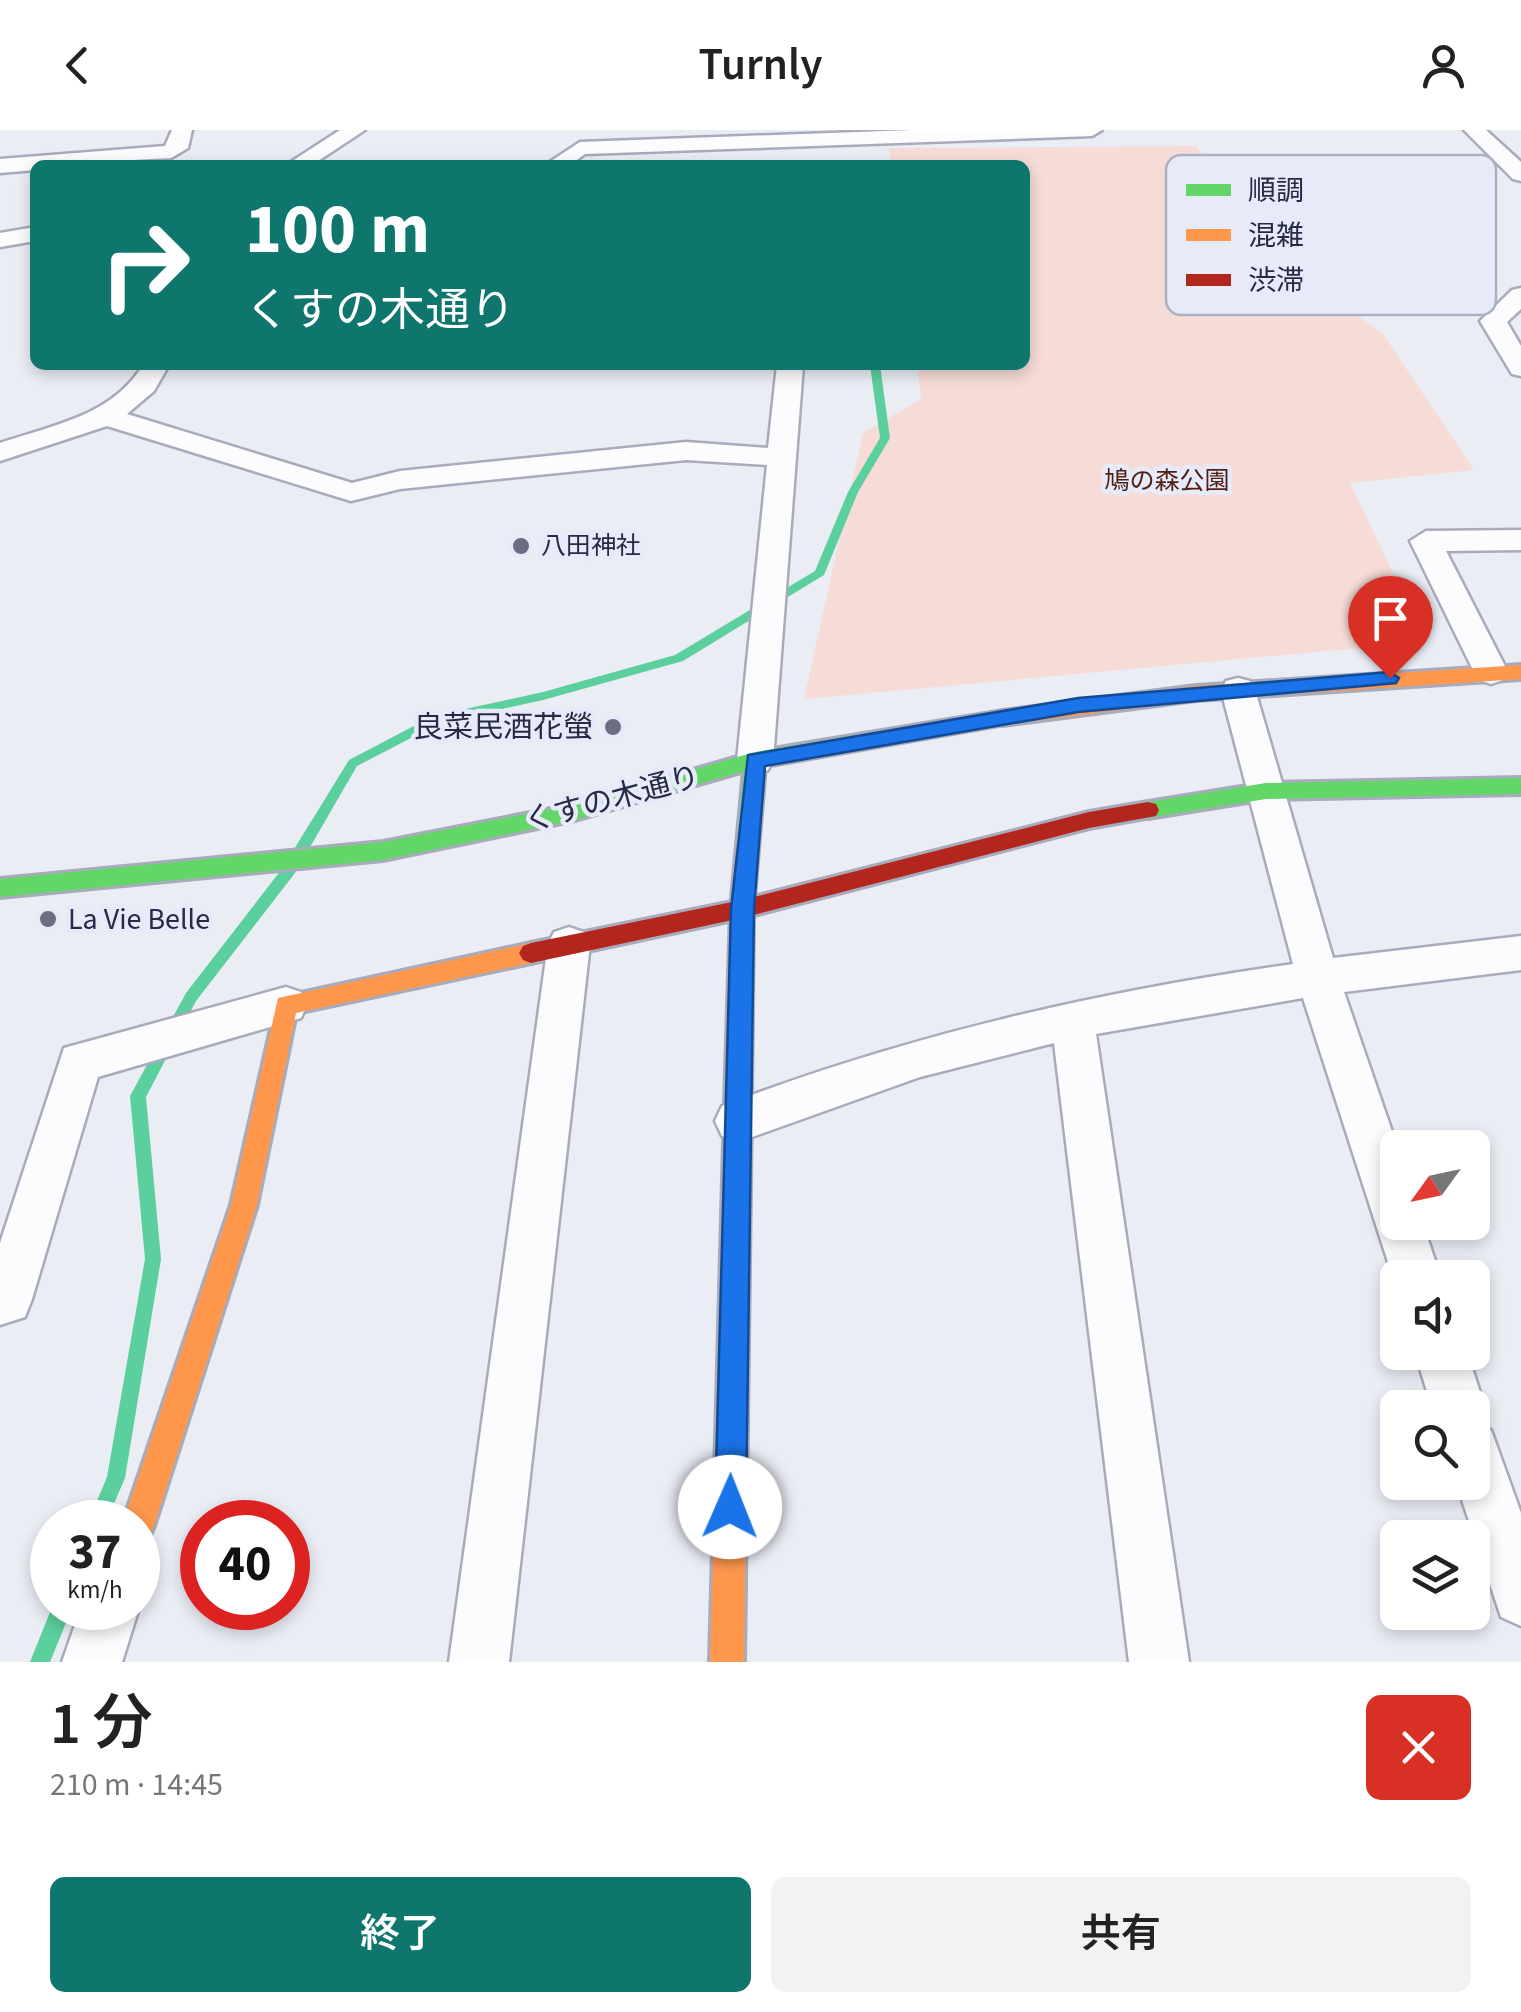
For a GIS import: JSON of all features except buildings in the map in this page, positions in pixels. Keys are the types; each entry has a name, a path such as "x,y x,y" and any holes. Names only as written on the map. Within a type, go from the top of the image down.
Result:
{"street":[{"path":"2,159 171,152 182,144 182,130"},
{"path":"306,160 356,130"},
{"path":"563,160 580,148 693,137 1092,130"},
{"path":"1474,130 1521,174"},
{"path":"811,160 814,134"},
{"path":"0,240 30,235"},
{"path":"1521,296 1493,321 1521,368"},
{"path":"0,452 107,417 144,385 153,370"},
{"path":"727,1662 742,909 789,370"},
{"path":"107,417 351,492 400,480 686,451 780,457"},
{"path":"1506,672 1426,541 1521,540"},
{"name":"くすの木通り","path":"0,888 383,852 572,813 755,760 1078,705 1506,672"},
{"path":"1238,690 1317,976 1380,1167"},
{"path":"0,1300 7,1299 80,1062 286,1006 742,909 1089,820 1266,791 1521,786"},
{"path":"479,1662 569,944"},
{"path":"738,1120 945,1050 1073,1022 1317,976 1521,953"},
{"path":"147,1500 244,1206 286,1006"},
{"path":"1073,1022 1159,1662"},
{"path":"1489,1500 1521,1597"},
{"path":"92,1662 103,1630"}],"green space":[{"name":"鳩の森公園","path":"1196,146 1203,155 1166,155 1166,315 1356,315 1383,334 1474,470 1350,483 1426,642 804,699 863,433 921,399 918,370 1030,370 1030,160 890,160 889,148"}],"waterway":[{"path":"301,850 353,763 437,719 543,696 679,658 820,573 853,492 885,438 876,370"},
{"path":"106,1500 116,1478 153,1259 138,1096 191,997 290,869"},
{"path":"40,1662 53,1630"}],"traffic: fast":[{"path":"0,888 383,851 571,813 755,760 1003,718"},
{"path":"738,1105 742,909 755,760"},
{"path":"1148,810 1266,791 1521,786"}],"traffic: slow":[{"path":"1003,718 1196,693 1521,672"},
{"path":"147,1500 244,1205 286,1005 531,953"},
{"path":"727,1662 738,1105"}],"traffic: jam":[{"path":"531,953 742,909 1089,820 1148,810"}],"place":[{"name":"八田神社","path":"521,546"},
{"name":"良菜民酒花螢","path":"613,727"},
{"name":"La Vie Belle","path":"48,919"}],"route":[{"path":"730,1507 742,909 755,760 1078,705 1390,678"}]}
